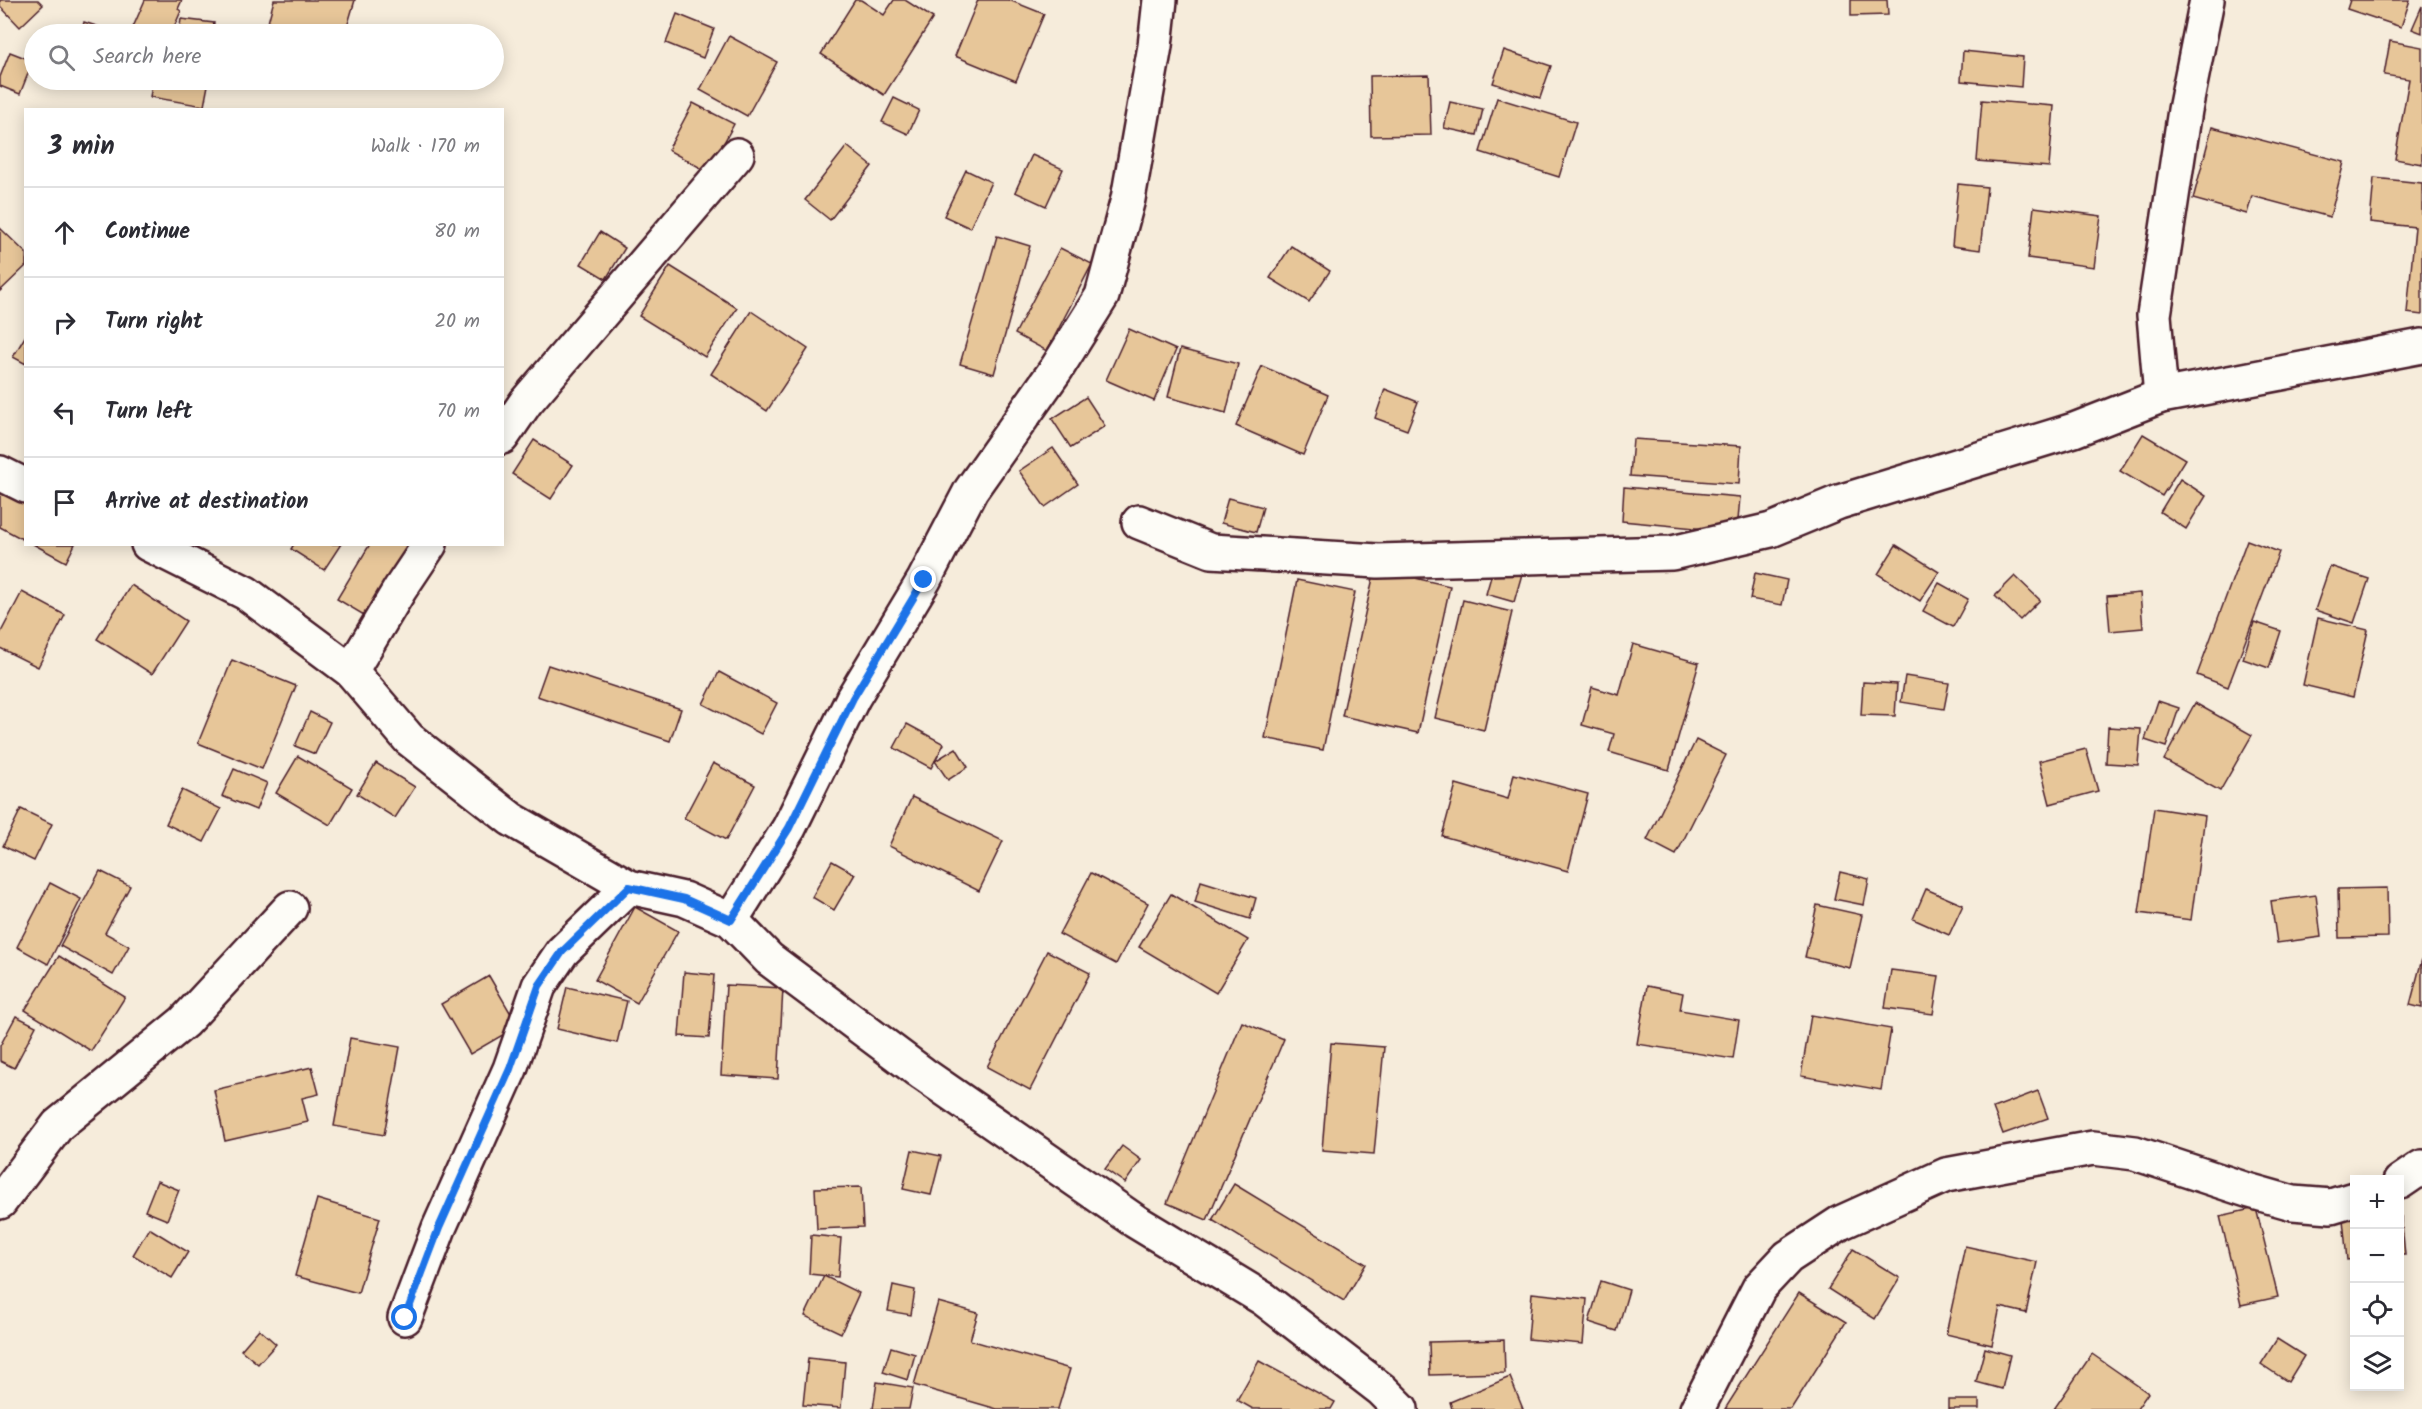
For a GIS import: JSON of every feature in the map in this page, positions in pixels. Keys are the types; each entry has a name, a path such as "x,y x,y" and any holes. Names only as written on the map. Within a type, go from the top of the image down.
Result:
{"street":[{"path":"731,920 789,828 853,698 924,580 971,490 1057,368 1102,296 1128,199 1155,46 1160,0"},
{"path":"2161,396 2154,315 2185,110 2207,0"},
{"path":"504,434 526,402 737,155"},
{"path":"1139,522 1211,551 1378,561 1672,553 1771,530 1839,501 2074,430 2161,396 2422,346"},
{"path":"0,473 24,485"},
{"path":"152,546 246,593 351,671 410,739 511,819 629,887 684,899 731,920 769,959 924,1074 1135,1221 1264,1299 1383,1390 1401,1409"},
{"path":"351,671 429,546"},
{"path":"405,1318 439,1228 510,1069 539,986 562,952 629,887"},
{"path":"0,1202 58,1125 184,1022 290,908"},
{"path":"1697,1409 1759,1288 1788,1257 1840,1223 1946,1175 2093,1148 2135,1153 2294,1203 2331,1206 2350,1200"},
{"path":"2404,1179 2422,1167"}],"building":[{"path":"0,0 38,0 43,5 20,27 0,6"},
{"path":"145,0 182,0 178,9 181,11 175,24 134,24"},
{"path":"274,0 355,0 348,24 268,24"},
{"path":"855,0 861,0 884,15 894,0 905,0 933,18 884,95 821,54"},
{"path":"978,0 1009,0 1044,14 1016,81 955,56"},
{"path":"1851,0 1887,0 1888,15 1851,16"},
{"path":"2350,0 2410,0 2401,27 2347,9"},
{"path":"2422,6 2422,33 2412,29"},
{"path":"677,14 714,29 703,58 666,43"},
{"path":"181,19 214,23 214,24 180,24"},
{"path":"729,36 777,62 747,116 700,90"},
{"path":"2390,41 2422,47 2422,164 2395,159 2409,79 2384,75"},
{"path":"1504,50 1551,66 1540,98 1493,83"},
{"path":"1963,51 2023,57 2021,87 1961,81"},
{"path":"10,52 24,57 24,84 20,94 0,86 0,77"},
{"path":"1429,75 1431,135 1371,136 1370,76"},
{"path":"151,90 207,90 204,106 150,97"},
{"path":"894,98 919,110 908,134 882,122"},
{"path":"1497,98 1576,122 1559,177 1480,152"},
{"path":"1982,100 2054,106 2049,167 1977,161"},
{"path":"1450,102 1483,109 1477,135 1444,128"},
{"path":"693,103 734,124 708,172 668,150"},
{"path":"2212,127 2344,162 2330,217 2252,196 2247,214 2193,199"},
{"path":"847,146 872,166 830,220 805,200"},
{"path":"1032,155 1063,169 1046,206 1015,192"},
{"path":"966,170 991,182 970,228 944,216"},
{"path":"2374,178 2422,183 2422,315 2407,313 2415,227 2370,222"},
{"path":"1958,184 1987,187 1980,250 1952,246"},
{"path":"2034,207 2101,216 2094,267 2028,258"},
{"path":"0,228 24,251 24,268 0,291"},
{"path":"600,232 625,248 606,279 581,264"},
{"path":"997,236 1030,246 994,374 960,364"},
{"path":"1291,246 1330,271 1309,302 1270,278"},
{"path":"1060,248 1092,264 1047,351 1015,334"},
{"path":"670,266 737,308 705,357 639,316"},
{"path":"751,311 808,349 767,411 711,374"},
{"path":"1129,329 1176,350 1154,401 1106,380"},
{"path":"24,338 24,363 13,357"},
{"path":"1180,349 1238,364 1226,413 1168,397"},
{"path":"1262,366 1328,395 1303,455 1236,426"},
{"path":"1385,389 1418,402 1407,430 1375,418"},
{"path":"1086,397 1105,426 1071,448 1052,419"},
{"path":"2143,434 2185,459 2162,496 2120,471"},
{"path":"1633,439 1741,446 1739,484 1630,476"},
{"path":"534,440 573,465 551,499 512,474"},
{"path":"1053,448 1078,484 1045,507 1019,471"},
{"path":"2180,479 2206,496 2186,529 2160,512"},
{"path":"0,487 24,500 24,540 0,527"},
{"path":"1624,487 1740,497 1737,532 1622,521"},
{"path":"1228,498 1263,507 1256,532 1221,523"},
{"path":"2247,540 2279,552 2228,687 2197,675"},
{"path":"1896,545 1939,572 1920,601 1878,574"},
{"path":"37,546 74,546 66,562"},
{"path":"293,546 340,546 324,570 291,549"},
{"path":"369,546 418,546 374,621 337,599"},
{"path":"1496,559 1524,567 1514,602 1486,594"},
{"path":"2330,566 2369,579 2354,623 2315,610"},
{"path":"1375,569 1450,586 1418,733 1342,716"},
{"path":"1755,573 1787,580 1782,605 1750,599"},
{"path":"2015,576 2040,600 2020,620 1995,596"},
{"path":"1297,580 1355,592 1323,750 1265,738"},
{"path":"1939,583 1968,599 1953,627 1923,611"},
{"path":"131,585 186,621 152,674 97,639"},
{"path":"22,592 65,615 38,667 0,648 0,634"},
{"path":"2140,593 2143,628 2110,631 2107,596"},
{"path":"1463,600 1512,612 1484,730 1435,718"},
{"path":"2318,618 2368,630 2353,697 2303,685"},
{"path":"2254,622 2281,631 2269,668 2243,659"},
{"path":"1633,644 1699,663 1669,770 1609,752 1614,734 1582,725 1592,687 1619,695"},
{"path":"232,660 296,686 262,769 198,743"},
{"path":"548,665 681,709 670,741 537,696"},
{"path":"719,672 777,703 761,734 703,704"},
{"path":"1905,676 1949,683 1944,709 1901,702"},
{"path":"1863,682 1897,684 1895,716 1861,715"},
{"path":"2158,701 2179,708 2166,747 2145,740"},
{"path":"2195,703 2252,735 2220,791 2164,760"},
{"path":"310,712 330,722 315,754 295,746"},
{"path":"907,724 944,744 931,768 894,748"},
{"path":"2108,727 2141,729 2138,765 2106,763"},
{"path":"1696,740 1726,755 1676,855 1647,840"},
{"path":"956,748 968,767 948,780 935,761"},
{"path":"2086,749 2098,791 2050,804 2039,761"},
{"path":"298,756 352,788 330,825 276,793"},
{"path":"376,763 415,787 395,818 357,794"},
{"path":"713,763 755,785 726,840 684,818"},
{"path":"234,769 267,783 256,810 222,796"},
{"path":"1514,774 1588,794 1568,871 1442,836 1456,784 1508,799"},
{"path":"182,790 221,809 204,842 166,824"},
{"path":"912,797 1003,841 979,891 889,846"},
{"path":"2154,808 2205,816 2191,920 2139,913"},
{"path":"21,809 52,824 34,861 3,846"},
{"path":"832,861 855,874 834,910 812,897"},
{"path":"100,871 130,886 105,933 129,946 113,975 60,946"},
{"path":"1840,872 1869,879 1864,905 1834,899"},
{"path":"1091,873 1148,903 1116,964 1059,934"},
{"path":"1201,881 1256,898 1250,919 1195,902"},
{"path":"50,883 81,899 48,964 17,947"},
{"path":"2387,888 2388,937 2339,938 2338,889"},
{"path":"1926,889 1963,905 1949,935 1913,919"},
{"path":"1171,894 1248,940 1216,993 1139,947"},
{"path":"2316,895 2321,937 2277,943 2271,901"},
{"path":"1817,905 1862,915 1850,968 1805,957"},
{"path":"635,907 678,931 637,1003 595,980"},
{"path":"1047,951 1090,973 1030,1090 987,1067"},
{"path":"59,956 125,997 91,1051 25,1010"},
{"path":"2422,959 2422,1008 2410,1005"},
{"path":"1891,970 1939,976 1933,1014 1885,1008"},
{"path":"684,972 714,975 709,1038 679,1036"},
{"path":"489,976 518,1026 470,1054 441,1004"},
{"path":"726,985 783,988 778,1079 721,1075"},
{"path":"1647,986 1683,993 1680,1010 1739,1020 1733,1059 1637,1044"},
{"path":"567,987 627,1001 617,1043 557,1029"},
{"path":"1811,1015 1891,1029 1881,1090 1801,1076"},
{"path":"16,1016 36,1026 14,1068 0,1061 0,1046"},
{"path":"1242,1022 1284,1039 1207,1220 1167,1203"},
{"path":"350,1038 400,1047 384,1135 334,1126"},
{"path":"1331,1043 1384,1047 1374,1154 1322,1150"},
{"path":"312,1067 319,1094 302,1098 308,1122 225,1141 214,1090"},
{"path":"2038,1091 2048,1118 2003,1134 1993,1108"},
{"path":"1122,1146 1141,1160 1125,1183 1105,1169"},
{"path":"912,1150 941,1156 931,1195 903,1189"},
{"path":"157,1181 179,1190 167,1220 145,1211"},
{"path":"1234,1184 1366,1264 1344,1301 1212,1220"},
{"path":"861,1187 863,1227 817,1229 815,1188"},
{"path":"317,1199 380,1218 358,1293 295,1276"},
{"path":"2256,1208 2278,1297 2241,1305 2220,1216"},
{"path":"2350,1208 2350,1260 2347,1260 2342,1209"},
{"path":"149,1228 188,1252 172,1278 133,1255"},
{"path":"811,1235 841,1238 838,1277 809,1274"},
{"path":"1965,1246 2037,1262 2026,1313 2000,1307 1992,1345 1946,1334"},
{"path":"1853,1249 1900,1278 1875,1319 1828,1289"},
{"path":"824,1276 859,1293 841,1333 805,1316"},
{"path":"1601,1281 1629,1290 1617,1331 1589,1322"},
{"path":"893,1285 915,1290 911,1315 888,1311"},
{"path":"1532,1293 1587,1299 1583,1344 1528,1339"},
{"path":"1799,1293 1846,1322 1791,1409 1725,1409"},
{"path":"938,1302 978,1313 970,1340 1070,1369 1058,1409 997,1409 914,1385"},
{"path":"259,1329 276,1344 258,1364 241,1350"},
{"path":"2277,1339 2304,1356 2288,1382 2261,1364"},
{"path":"1504,1340 1505,1373 1430,1375 1429,1342"},
{"path":"891,1347 915,1354 908,1380 883,1372"},
{"path":"1985,1348 2010,1355 2002,1389 1976,1382"},
{"path":"2092,1354 2148,1393 2137,1409 2054,1409"},
{"path":"808,1358 845,1362 841,1408 803,1405"},
{"path":"1259,1361 1335,1402 1331,1409 1253,1409 1237,1400"},
{"path":"1510,1377 1523,1409 1452,1409 1450,1402"},
{"path":"877,1382 913,1388 909,1409 873,1409"},
{"path":"1948,1400 1979,1400 1979,1409 1948,1409"}],"route":[{"path":"405,1318 439,1228 510,1069 539,986 562,952 629,887 684,899 731,920 789,828 853,698 924,580"}]}
